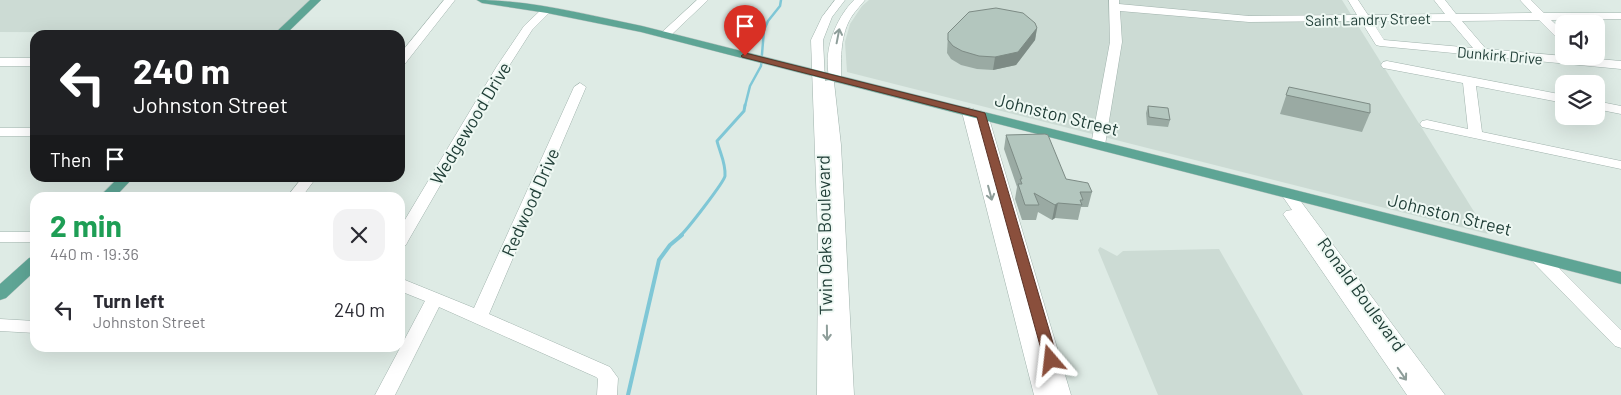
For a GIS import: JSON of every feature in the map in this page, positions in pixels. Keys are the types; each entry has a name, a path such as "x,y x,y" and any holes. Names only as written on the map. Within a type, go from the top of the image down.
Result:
{"main road":[{"path":"285,30 316,0"},
{"name":"Johnston Street","path":"482,0 547,10 665,35 1621,278"},
{"path":"111,192 122,182"},
{"path":"0,294 30,267"}],"street":[{"path":"405,56 450,0"},
{"path":"665,35 703,0"},
{"path":"827,76 817,40 826,17 840,0"},
{"path":"827,76 835,54 839,28 849,11 860,0"},
{"path":"1353,0 1365,19"},
{"path":"1439,0 1482,53"},
{"path":"1525,0 1555,30"},
{"path":"1098,145 1116,42 1114,4"},
{"name":"Saint Landry Street","path":"1114,4 1249,20 1621,16"},
{"name":"Wedgewood Drive","path":"405,232 503,66 528,28 547,10"},
{"name":"Dunkirk Drive","path":"1365,19 1380,44 1555,57"},
{"path":"0,62 30,62"},
{"name":"Dunkirk Drive","path":"1605,62 1621,65"},
{"path":"1387,65 1555,97"},
{"name":"Twin Oaks Boulevard","path":"827,76 827,395"},
{"name":"Twin Oaks Boulevard","path":"827,76 835,154 844,395"},
{"path":"1469,81 1476,134"},
{"name":"Redwood Drive","path":"479,317 580,87"},
{"path":"1605,107 1621,110"},
{"path":"975,114 1044,395"},
{"path":"975,114 1062,395"},
{"path":"1427,124 1621,165"},
{"path":"0,132 30,132"},
{"path":"298,192 306,182"},
{"name":"Ronald Boulevard","path":"1281,192 1361,304 1435,395"},
{"path":"0,237 30,237"},
{"path":"1538,258 1621,342"},
{"path":"405,286 603,372 608,386"},
{"path":"385,395 435,298"},
{"name":"Ronald Boulevard","path":"1361,304 1417,395"},
{"path":"0,326 30,327"}],"shaded area":[{"path":"0,0 316,0 284,30 30,30 30,32 0,32"},
{"path":"869,0 1342,0 1488,234 847,72 845,42 850,24 862,6"},
{"path":"1100,247 1117,256 1123,251 1219,249 1303,395 1158,395 1098,250"}],"building":[{"path":"996,8 1023,13 1035,23 1037,28 1018,52 995,57 979,56 962,51 953,46 948,40 948,33 969,12"},
{"path":"1289,87 1370,104 1370,113 1286,95"},
{"path":"1148,106 1168,108 1170,120 1149,117"},
{"path":"1006,135 1048,135 1066,179 1088,183 1092,192 1080,192 1083,200 1080,200 1082,205 1058,203 1055,205 1034,193 1039,205 1025,205 1018,184 1022,184 1020,179 1022,179"}],"waterway":[{"path":"745,106 750,86 761,66 764,30 768,21 780,6 781,0"},
{"path":"680,236 705,206 725,176 725,167 717,141 744,111 745,105"},
{"path":"628,395 659,260 670,245 682,235"}],"route":[{"path":"745,56 981,115 1051,360"}]}
